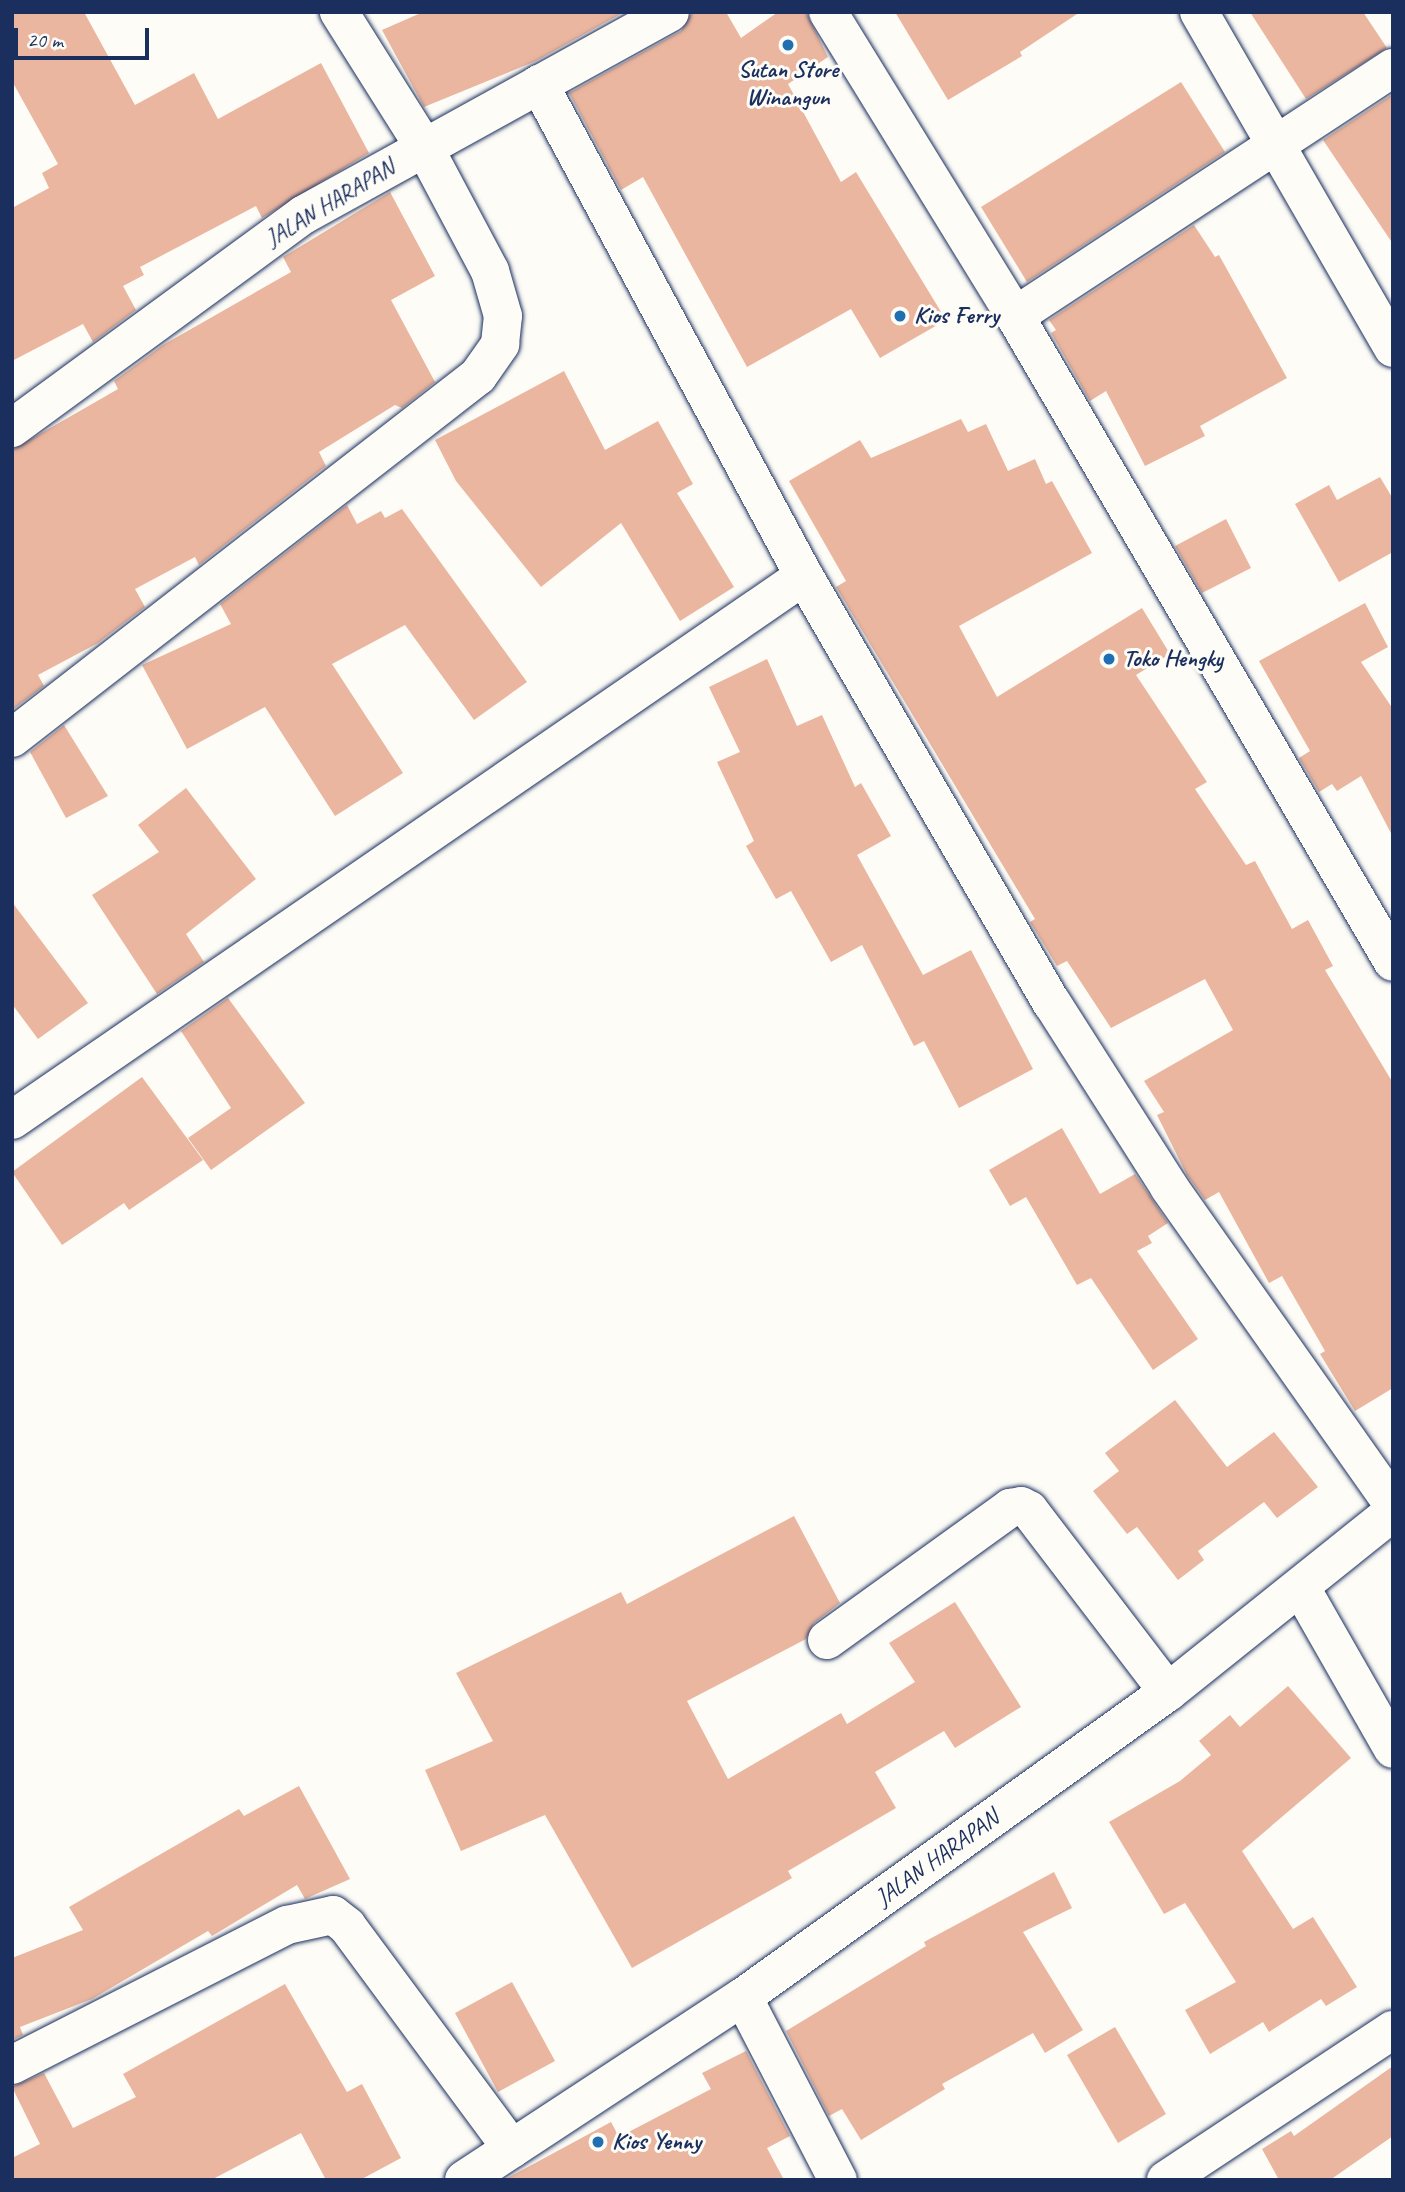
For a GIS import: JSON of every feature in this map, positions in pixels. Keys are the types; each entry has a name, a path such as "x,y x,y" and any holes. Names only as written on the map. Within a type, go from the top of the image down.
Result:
{"street":[{"path":"12,738 478,376 500,344 503,316 490,271 425,147 339,12"},
{"name":"JALAN HARAPAN","path":"12,428 303,215 670,12"},
{"path":"828,12 1015,316 1393,962"},
{"path":"1199,12 1393,348"},
{"path":"1015,316 1393,68"},
{"path":"539,84 804,576 1052,1003 1169,1186 1393,1504"},
{"path":"12,1120 804,576"},
{"path":"827,1640 1010,1508 1025,1507 1168,1692"},
{"name":"JALAN HARAPAN","path":"464,2180 743,1997 1168,1692 1393,1512"},
{"path":"1301,1588 1393,1749"},
{"path":"12,2065 287,1925 333,1915 346,1926 512,2149"},
{"path":"743,1997 838,2180"},
{"path":"1189,2174 1393,2030"}],"building":[{"path":"12,12 84,12 135,105 194,73 218,119 321,63 369,153 262,218 256,206 140,267 144,275 123,286 136,310 93,342 83,324 12,361 12,208 49,188 42,173 58,164 12,81"},
{"path":"423,12 624,12 536,61 424,107 382,30"},
{"path":"692,12 726,12 741,38 778,12 806,12 828,57 788,84 841,182 856,172 946,320 880,358 851,309 747,367 643,177 621,190 569,93 681,31"},
{"path":"895,12 1080,12 1020,52 1022,56 948,100"},
{"path":"1250,12 1363,12 1387,48 1306,99"},
{"path":"1181,82 1225,152 1027,282 981,207"},
{"path":"1393,94 1393,244 1323,140"},
{"path":"390,192 435,276 391,300 435,382 402,408 395,405 319,452 326,466 199,565 195,557 135,589 145,607 98,643 38,675 44,686 12,710 12,450 118,389 114,381 163,345 291,272 283,257"},
{"path":"1194,225 1215,257 1219,255 1287,378 1200,426 1205,436 1145,466 1106,391 1090,401 1051,333 1056,330 1049,320"},
{"path":"564,371 605,450 658,421 693,484 677,493 734,587 680,621 621,523 541,587 456,481 435,440"},
{"path":"961,419 968,432 986,424 1008,471 1035,459 1046,484 1052,481 1092,553 959,626 997,697 1142,608 1170,654 1136,675 1207,782 1195,789 1246,865 1255,861 1292,929 1308,920 1333,966 1325,970 1393,1083 1393,1388 1355,1411 1320,1354 1325,1351 1282,1276 1269,1283 1219,1192 1205,1200 1187,1175 1157,1115 1164,1112 1144,1081 1233,1030 1205,979 1111,1028 1067,961 1057,966 1030,922 1035,919 836,587 846,581 789,481 860,440 871,458"},
{"path":"1380,477 1393,499 1393,552 1339,582 1295,504 1329,485 1337,500"},
{"path":"347,505 357,524 381,511 385,518 402,509 527,682 474,720 405,625 332,664 403,773 335,816 265,707 187,749 142,665 231,624 220,604"},
{"path":"1226,519 1251,568 1202,593 1175,546"},
{"path":"1365,603 1388,647 1361,662 1393,709 1393,837 1361,776 1337,791 1332,784 1319,792 1299,758 1310,751 1259,661"},
{"path":"767,659 797,726 822,715 855,787 861,783 891,836 857,855 923,975 971,950 1033,1069 959,1108 924,1041 914,1046 862,945 831,962 791,891 776,899 746,846 754,841 717,762 740,752 709,687"},
{"path":"64,725 108,796 66,818 30,752"},
{"path":"186,788 256,879 186,934 204,962 157,994 92,895 159,852 138,825"},
{"path":"12,902 88,1003 38,1039 12,1004"},
{"path":"228,998 305,1103 211,1170 188,1138 231,1108 181,1031"},
{"path":"142,1077 203,1160 129,1210 124,1203 62,1245 12,1172"},
{"path":"1062,1128 1100,1194 1135,1174 1168,1223 1148,1236 1152,1243 1137,1251 1198,1339 1153,1370 1091,1278 1077,1285 1026,1197 1010,1206 989,1170"},
{"path":"1175,1400 1227,1467 1274,1432 1318,1487 1277,1518 1264,1502 1198,1551 1204,1560 1178,1580 1137,1527 1127,1534 1093,1491 1119,1471 1105,1453"},
{"path":"794,1516 840,1603 814,1623 806,1639 687,1701 728,1779 841,1713 847,1724 915,1682 889,1643 955,1602 1021,1707 955,1748 944,1731 875,1772 896,1808 788,1871 792,1878 632,1968 545,1815 461,1851 425,1770 493,1741 456,1673 621,1592 627,1604"},
{"path":"1288,1686 1351,1758 1242,1851 1293,1929 1313,1917 1357,1987 1326,2006 1321,1999 1269,2032 1263,2022 1210,2054 1185,2010 1236,1982 1185,1903 1164,1914 1109,1822 1180,1781 1211,1755 1199,1741 1230,1715 1240,1727"},
{"path":"299,1786 350,1879 305,1899 297,1885 212,1936 208,1931 92,1999 20,2027 23,2035 12,2040 12,1958 83,1930 69,1907 239,1809 244,1816"},
{"path":"1054,1872 1072,1908 1023,1932 1083,2030 1045,2053 1033,2033 942,2084 945,2089 861,2140 842,2109 829,2116 786,2031 926,1946 924,1942"},
{"path":"512,1982 555,2061 498,2092 455,2013"},
{"path":"285,1984 347,2092 362,2084 401,2158 360,2180 326,2180 301,2133 211,2180 12,2180 12,2158 40,2144 12,2087 44,2073 73,2128 136,2097 123,2074"},
{"path":"1115,2027 1166,2114 1118,2143 1067,2055"},
{"path":"746,2051 790,2136 767,2148 784,2180 504,2180 611,2122 619,2137 711,2089 702,2073"},
{"path":"1393,2066 1393,2136 1330,2180 1279,2180 1262,2149 1291,2131 1294,2136"}],"place":[{"name":"Sutan Store Winangun","path":"788,45"},
{"name":"Kios Ferry","path":"900,316"},
{"name":"Toko Hengky","path":"1109,659"},
{"name":"Kios Yenny","path":"598,2142"}]}
